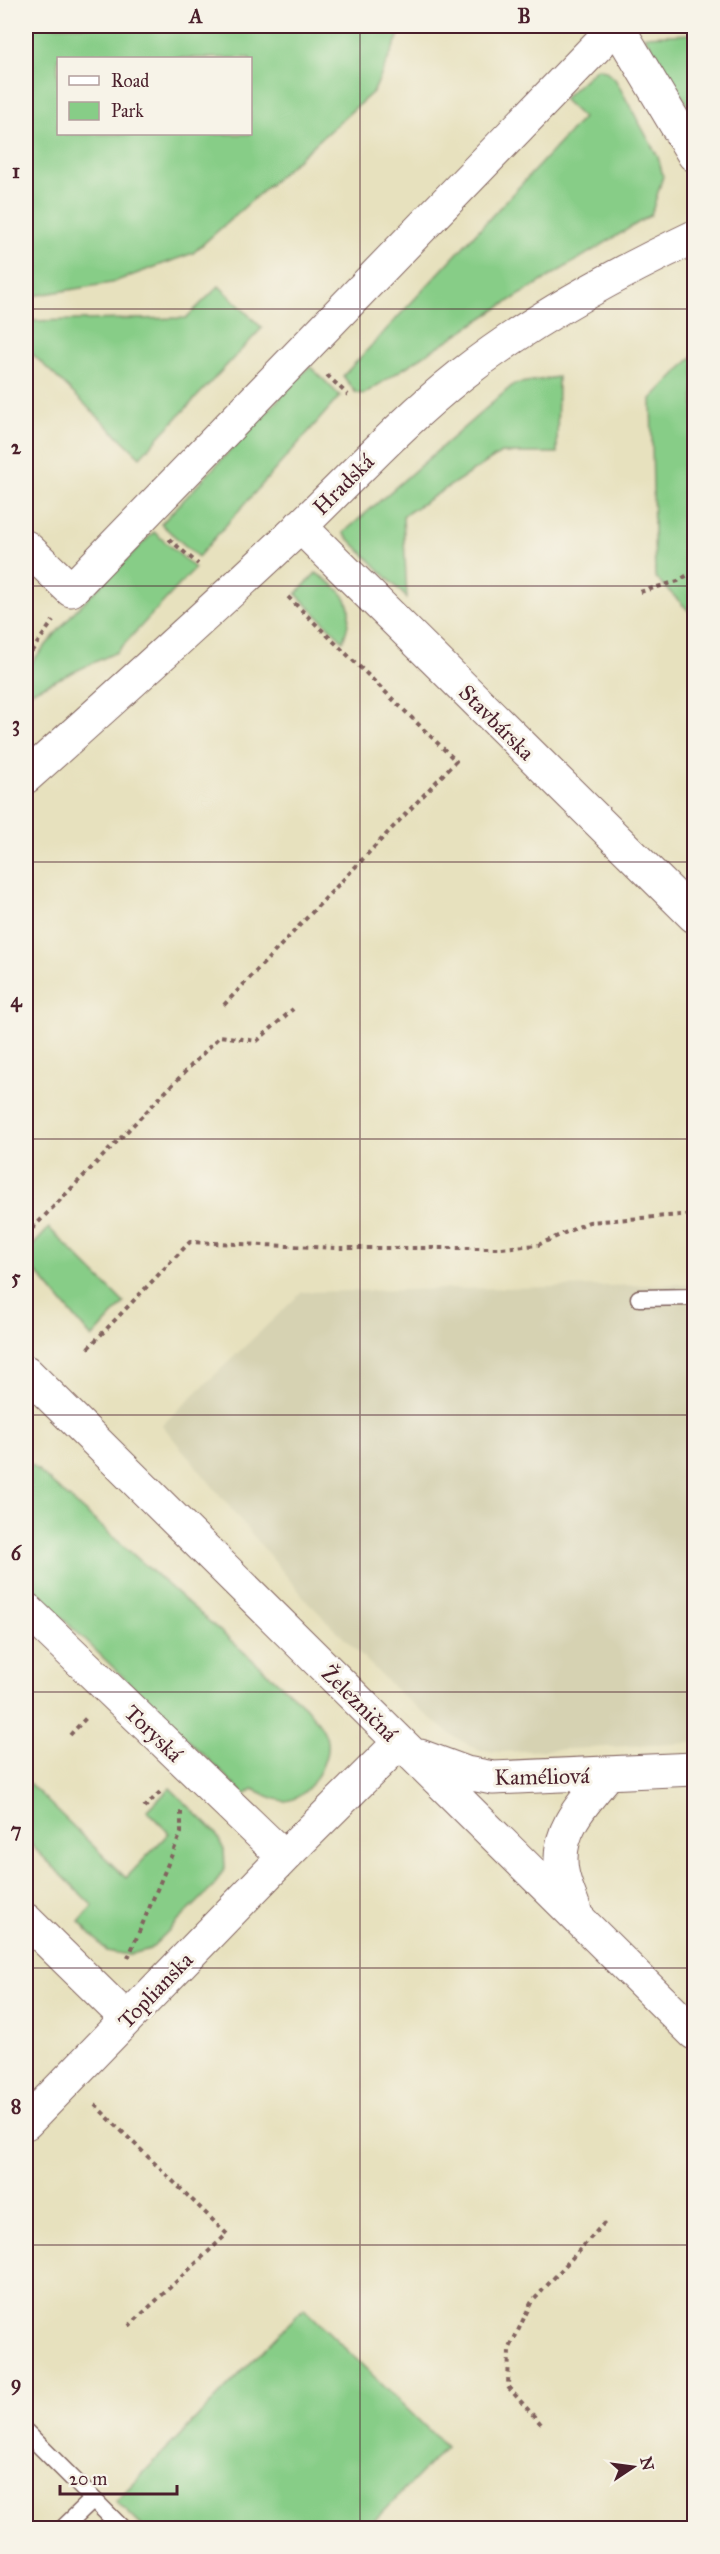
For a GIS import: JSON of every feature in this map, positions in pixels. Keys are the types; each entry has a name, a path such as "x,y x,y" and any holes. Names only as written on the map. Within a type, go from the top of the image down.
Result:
{"street":[{"path":"26,548 71,590 600,43 610,26"},
{"path":"617,26 694,155"},
{"name":"Hradská","path":"26,777 300,526 388,440 463,374 567,306 694,237"},
{"name":"Stavbárska","path":"300,526 694,916"},
{"name":"Železničná","path":"26,1372 694,2033"},
{"name":"Toryská","path":"26,1609 284,1857"},
{"name":"Kaméliová","path":"405,1747 480,1777 517,1778 694,1769"},
{"name":"Toplianska","path":"26,2123 284,1857 405,1747"},
{"name":"Kaméliová","path":"577,1917 562,1873 561,1855 565,1834 577,1810 608,1774"},
{"path":"26,1920 127,2019"}],"lane":[{"path":"639,1298 694,1297"},
{"path":"26,2432 122,2529"},
{"path":"63,2529 93,2499"}],"path":[{"path":"639,592 678,581 694,571"},
{"path":"26,659 71,590"},
{"path":"224,1005 456,761 285,594"},
{"path":"26,1235 220,1036 257,1041 293,1009"},
{"path":"88,1348 190,1242 338,1248 501,1248 538,1245 589,1222 694,1214"},
{"path":"70,1735 89,1715"},
{"path":"144,1808 164,1787"},
{"path":"128,1958 181,1833 181,1801"},
{"path":"88,2098 227,2234 129,2326"},
{"path":"541,2424 508,2387 509,2350 531,2303 606,2221"}],"shaded area":[{"path":"694,1284 694,1743 503,1752 480,1751 453,1736 399,1693 307,1601 162,1425 302,1292"}],"green space":[{"path":"26,26 403,26 374,91 193,253 111,283 26,297"},
{"path":"694,34 694,115 644,36"},
{"path":"597,68 605,70 615,79 658,157 663,176 651,215 498,308 364,394 356,393 343,376 583,118 563,99"},
{"path":"219,286 262,328 140,457 26,348 26,321 186,318"},
{"path":"694,355 694,616 655,577 651,399"},
{"path":"310,366 340,396 198,557 161,524"},
{"path":"558,377 557,453 501,453 403,516 407,598 343,533 514,384"},
{"path":"154,532 195,568 117,652 26,694 26,669 74,612"},
{"path":"316,573 336,587 347,601 349,618 343,641 296,594"},
{"path":"49,1228 124,1303 92,1338 26,1262 26,1253"},
{"path":"26,1460 312,1714 324,1732 327,1751 321,1770 309,1788 301,1795 284,1801 253,1789 245,1795 26,1583"},
{"path":"26,1780 126,1878 169,1833 147,1811 170,1788 215,1832 224,1850 225,1867 214,1886 150,1949 128,1955 107,1951 79,1922 93,1906 26,1840"},
{"path":"304,2308 446,2447 367,2528 144,2528 116,2501"}]}
